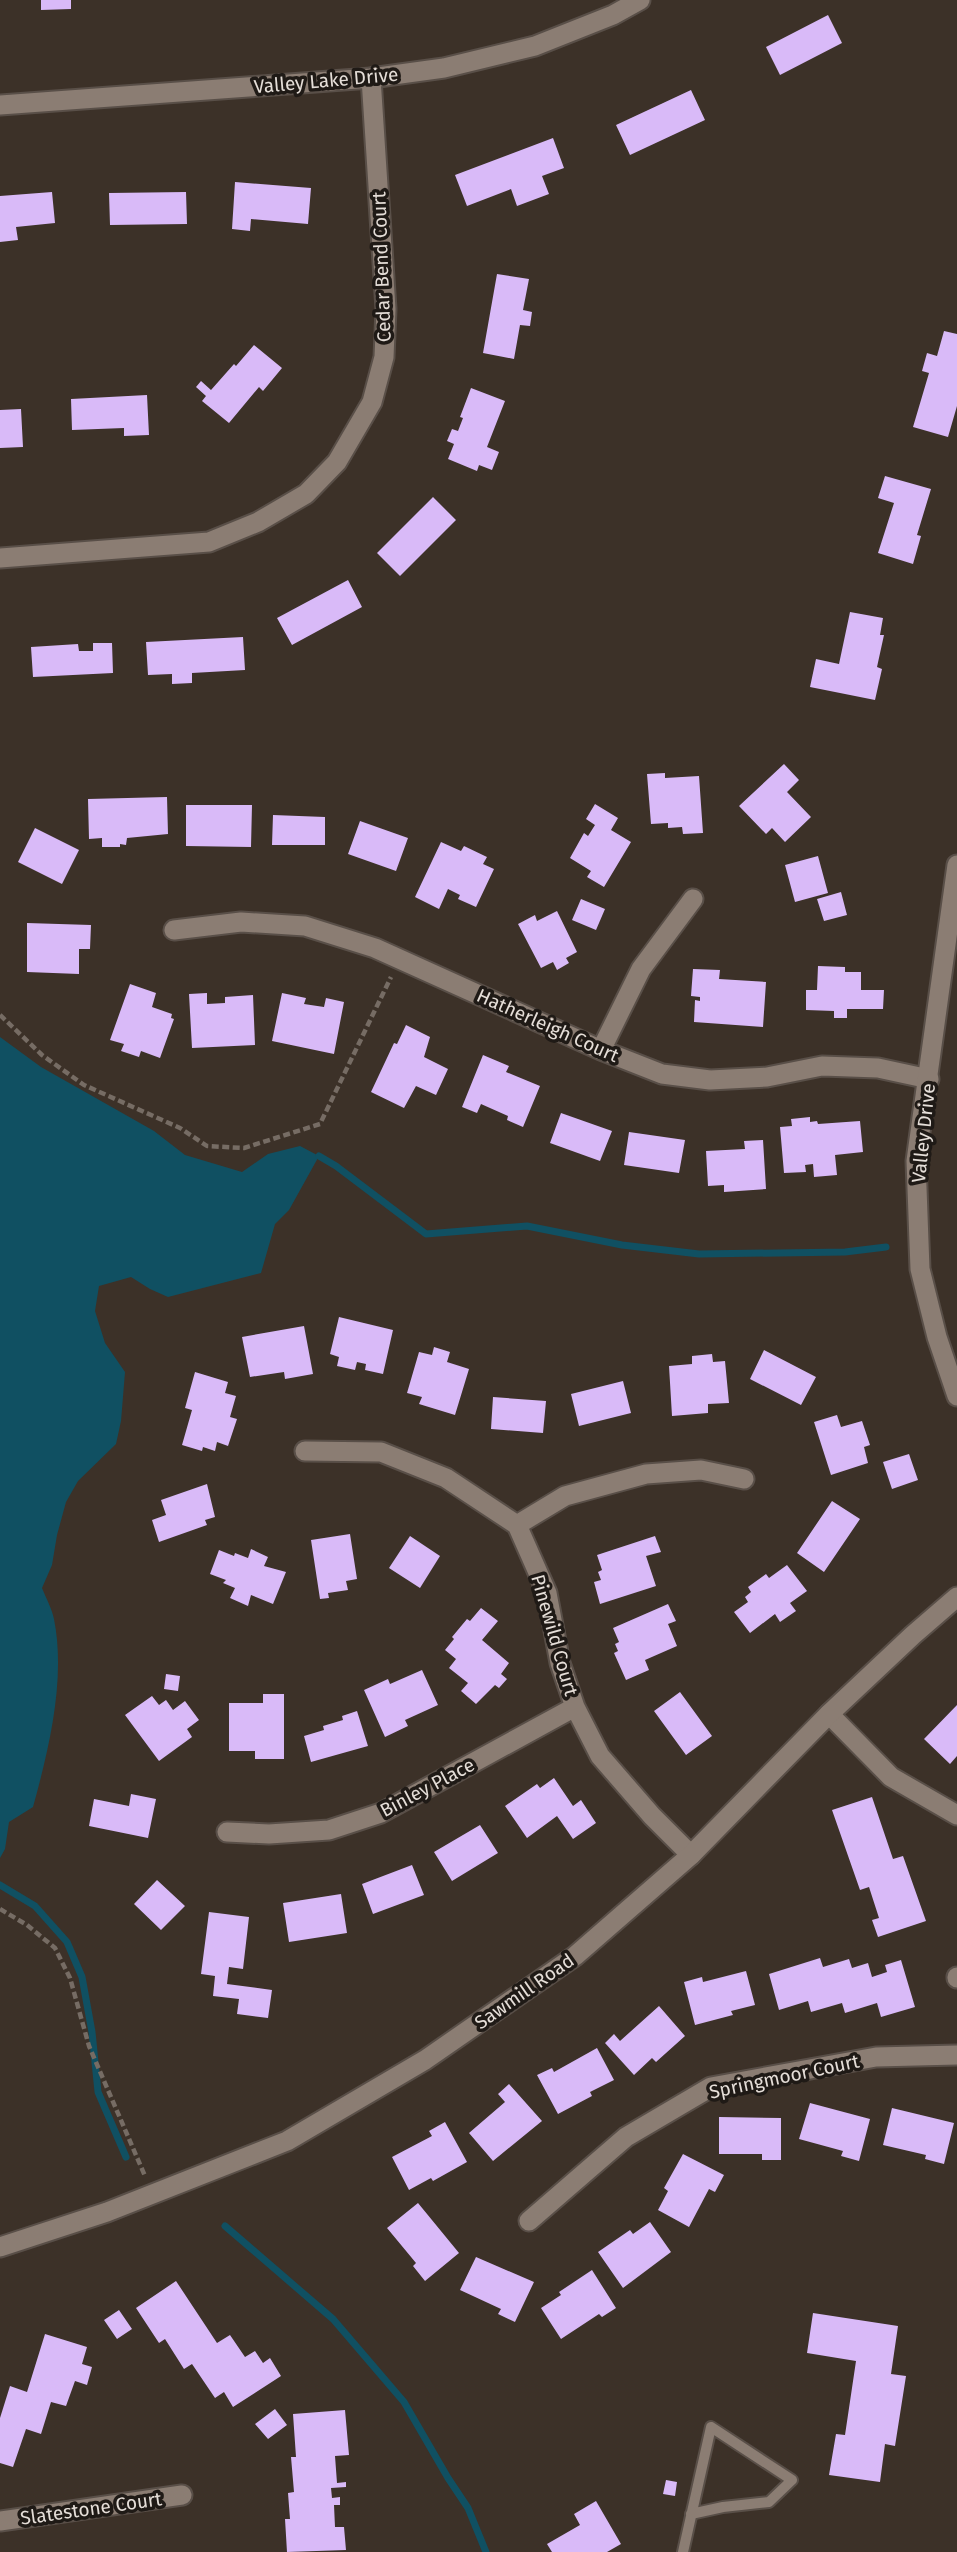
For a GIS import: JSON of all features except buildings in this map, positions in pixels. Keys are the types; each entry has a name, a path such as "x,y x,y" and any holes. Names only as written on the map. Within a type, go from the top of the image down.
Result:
{"street":[{"name":"Valley Lake Drive","path":"0,105 372,78 444,68 535,46 613,15 640,0"},
{"name":"Cedar Bend Court","path":"0,558 209,542 258,522 306,494 337,462 372,402 384,357 386,309 372,78"},
{"name":"Valley Drive","path":"957,866 916,1161 920,1269 937,1337 957,1396"},
{"path":"601,1050 641,969 693,899"},
{"name":"Hatherleigh Court","path":"174,930 241,922 305,926 375,948 601,1050 662,1074 710,1080 766,1077 822,1066 878,1068 929,1079"},
{"path":"305,1451 382,1452 446,1478 517,1525 565,1496 646,1474 701,1470 744,1479"},
{"name":"Pinewild Court","path":"517,1525 547,1593 560,1663 575,1707 600,1756 652,1816 691,1855"},
{"name":"Sawmill Road","path":"0,2247 107,2212 287,2141 425,2060 575,1956 691,1855 830,1714 957,1597"},
{"name":"Binley Place","path":"228,1832 269,1834 329,1830 381,1813 575,1707"},
{"path":"830,1714 891,1777 957,1815"},
{"name":"Springmoor Court","path":"529,2221 626,2137 711,2087 876,2057 957,2055"},
{"name":"Slatestone Court","path":"0,2521 182,2495"}],"lane":[{"path":"683,2552 691,2514 711,2427 792,2480 769,2502 691,2514"}],"path":[{"path":"0,1015 42,1055 84,1085 180,1128 207,1146 244,1148 320,1124 337,1094 400,959"},
{"path":"0,1909 27,1925 55,1948 70,1978 89,2046 153,2193"}],"water":[{"path":"0,1037 41,1067 154,1131 185,1155 242,1172 268,1154 300,1146 319,1156 289,1210 275,1224 261,1273 168,1297 131,1277 99,1286 95,1311 105,1343 125,1372 121,1421 116,1444 78,1481 66,1502 52,1565 42,1588 53,1615 57,1642 54,1714 33,1807 9,1822 5,1849 0,1858"}],"waterway":[{"path":"319,1156 426,1234 527,1226 622,1245 699,1254 845,1252 886,1247"},
{"path":"0,1885 35,1906 67,1942 82,1977 92,2032 98,2092 126,2157"},
{"path":"225,2226 333,2319 404,2402 468,2508 486,2552"}]}
